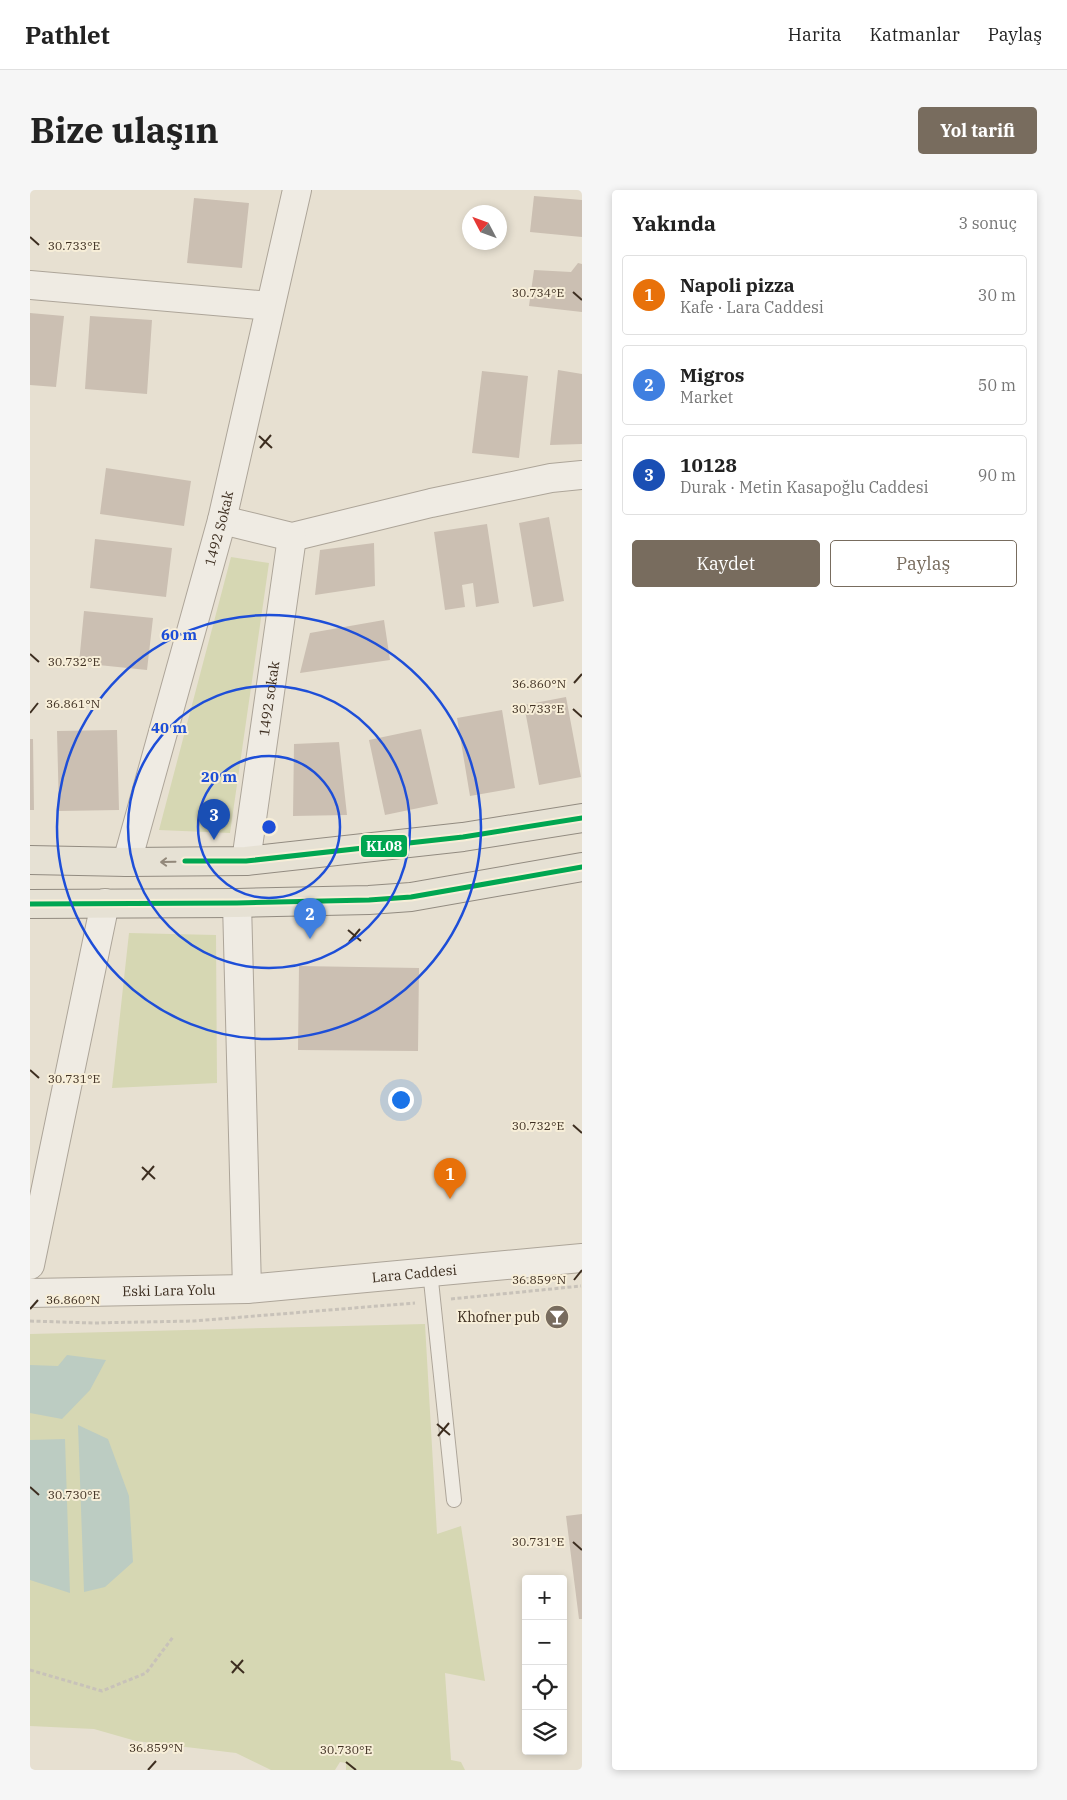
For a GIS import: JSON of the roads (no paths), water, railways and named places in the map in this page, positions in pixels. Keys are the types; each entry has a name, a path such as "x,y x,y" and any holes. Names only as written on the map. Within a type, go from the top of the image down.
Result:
{"main road":[{"path":"30,860 127,862 246,861 463,837 582,818"},
{"path":"30,904 368,900 411,897 582,867"}],"street":[{"name":"1492 Sokak","path":"127,862 222,520 297,190"},
{"path":"30,285 270,306"},
{"path":"222,520 292,537 440,501 551,478 582,475"},
{"name":"1492 sokak","path":"246,861 292,537"},
{"path":"30,1264 105,903"},
{"path":"237,903 247,1289"},
{"name":"Lara Caddesi","path":"247,1289 582,1258"},
{"name":"Eski Lara Yolu","path":"30,1293 247,1289"}],"lane":[{"path":"430,1271 454,1500"}],"place":[{"name":"10128","path":"214,840"},
{"name":"Migros","path":"310,939"},
{"name":"Napoli pizza","path":"450,1199"},
{"name":"Khofner pub","path":"557,1317"}]}
